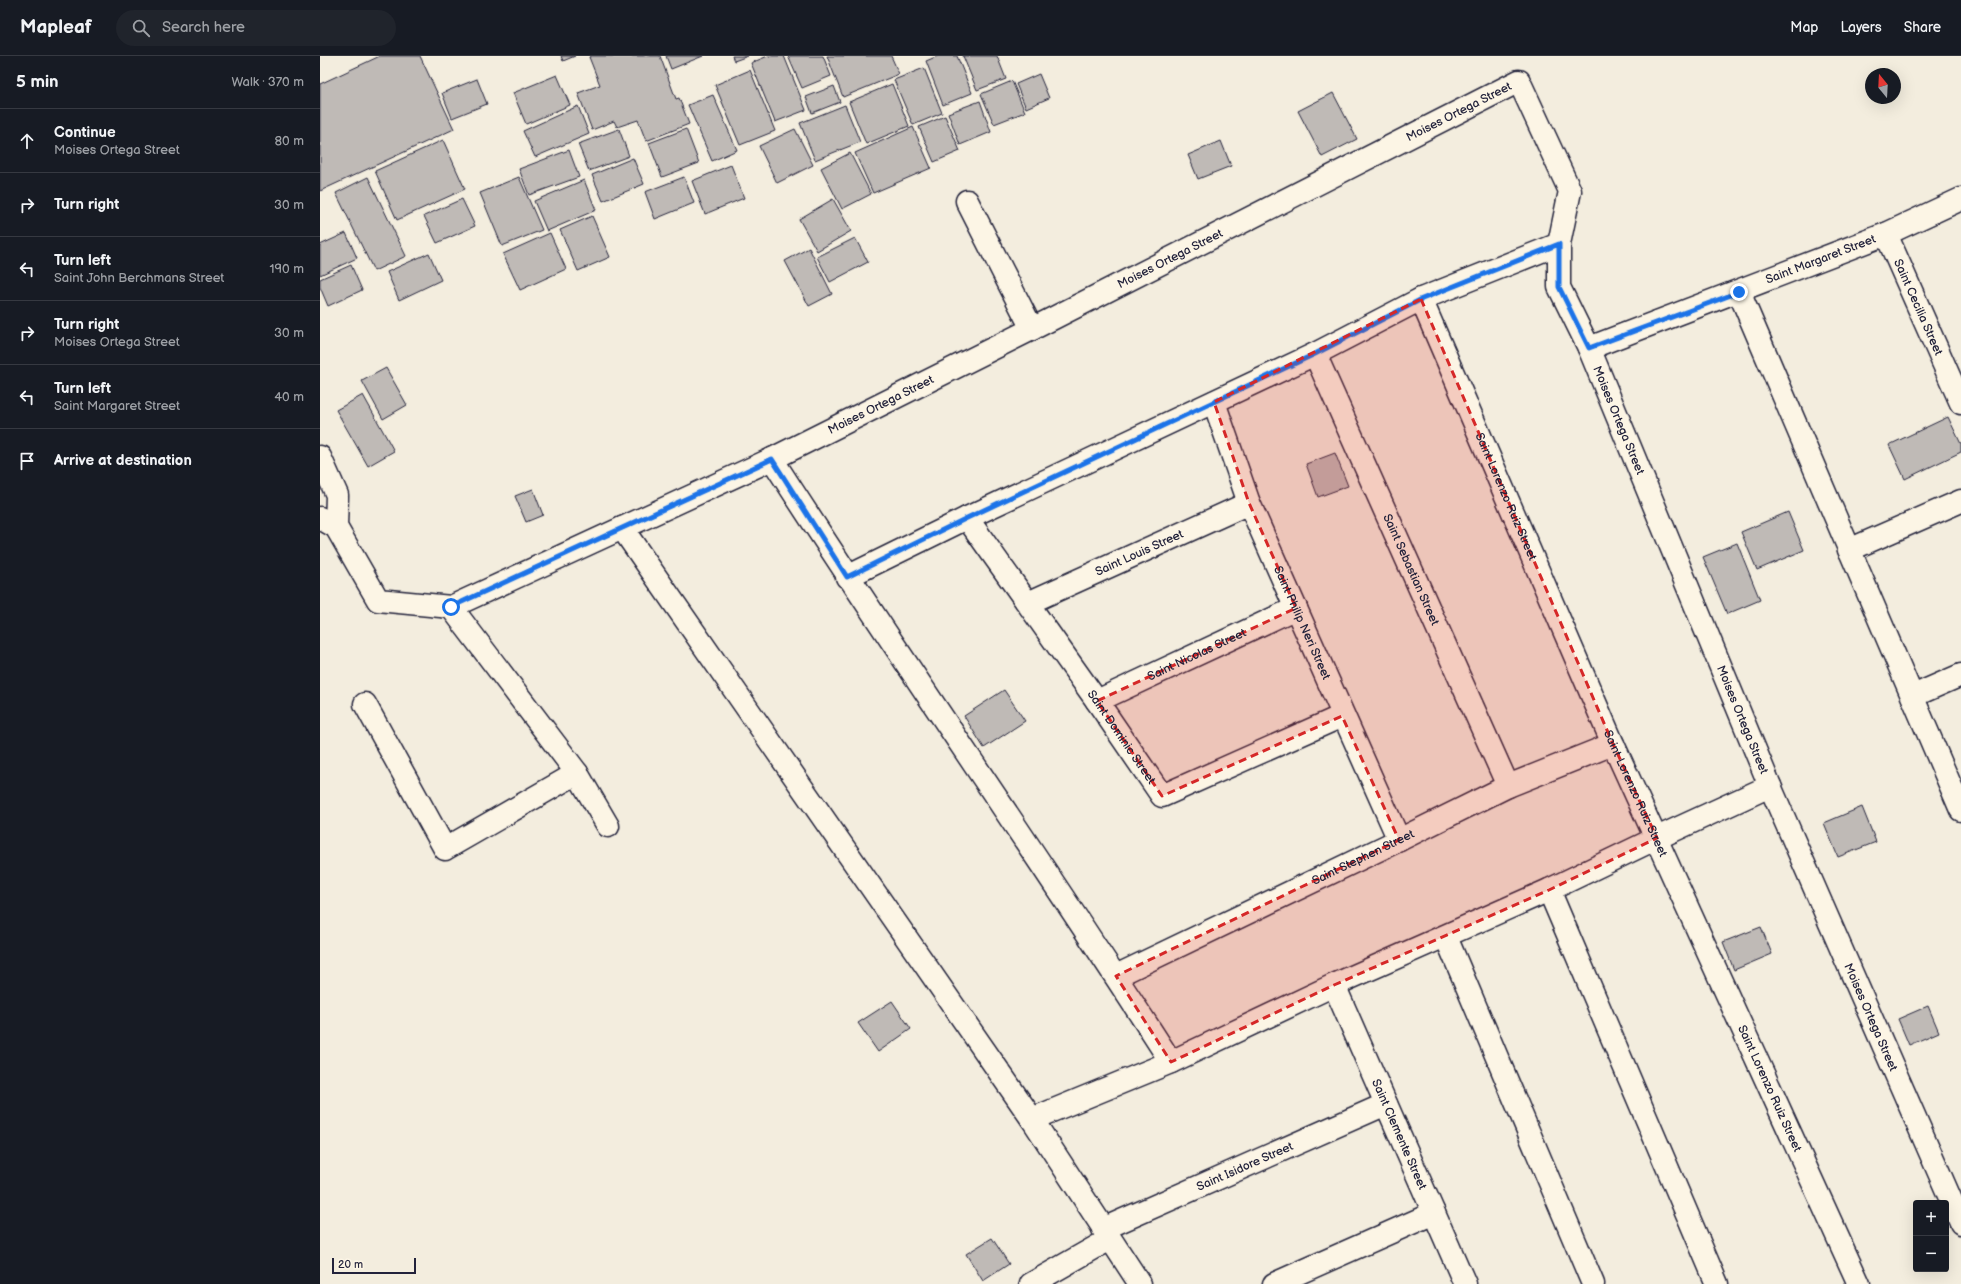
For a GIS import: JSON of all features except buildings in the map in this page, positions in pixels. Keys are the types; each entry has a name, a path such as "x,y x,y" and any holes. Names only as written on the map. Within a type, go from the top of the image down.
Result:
{"street":[{"name":"Moises Ortega Street","path":"451,607 772,459 1032,329 1519,81 1570,191 1559,244 1559,287 1589,348 1770,786 1961,1223"},
{"name":"Saint Margaret Street","path":"1589,348 1739,292 1886,234 1961,199"},
{"path":"967,201 1032,329"},
{"name":"Saint Cecilia Street","path":"1886,234 1961,403"},
{"path":"847,577 967,518 1315,354 1422,299 1559,244"},
{"path":"1739,292 1961,810"},
{"name":"Saint Lorenzo Ruiz Street","path":"1422,299 1613,744 1859,1284"},
{"name":"Saint Sebastian Street","path":"1315,354 1508,786"},
{"name":"Saint Philip Neri Street","path":"1214,402 1249,503 1342,716 1399,840"},
{"path":"320,456 337,495 328,522 378,600 451,607 577,773 608,826"},
{"path":"772,459 847,577 1116,976 1170,1062"},
{"path":"1849,550 1961,501"},
{"name":"Saint Louis Street","path":"1028,603 1249,503"},
{"name":"Saint Dominic Street","path":"967,518 1098,701 1162,796 1342,716"},
{"path":"622,528 1032,1119 1140,1284"},
{"name":"Saint Nicolas Street","path":"1098,701 1296,608"},
{"path":"1913,696 1961,675"},
{"path":"365,704 445,848 577,773"},
{"name":"Saint Stephen Street","path":"1116,976 1508,786 1613,744"},
{"path":"1032,1119 1170,1062 1334,985 1446,937 1549,890 1770,786"},
{"path":"1549,890 1717,1284"},
{"path":"1446,937 1593,1284"},
{"name":"Saint Clemente Street","path":"1334,985 1465,1284"},
{"name":"Saint Isidore Street","path":"1031,1284 1106,1234 1386,1104"},
{"path":"1274,1284 1434,1213"}],"highlighted area":[{"path":"1421,299 1613,744 1657,838 1549,890 1334,985 1171,1062 1116,976 1399,840 1342,716 1162,796 1097,701 1296,608 1249,503 1214,402"}],"route":[{"path":"451,607 772,459 847,577 967,518 1315,354 1422,299 1559,244 1559,287 1589,348 1739,292"}]}
